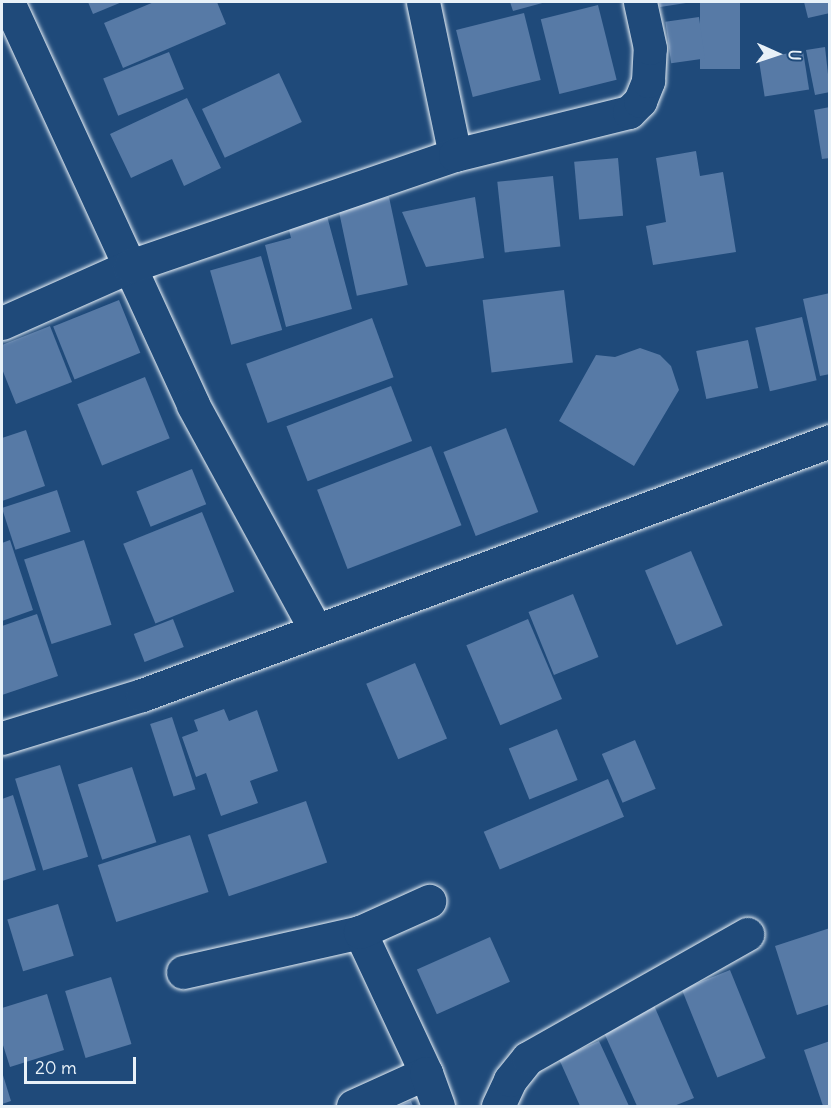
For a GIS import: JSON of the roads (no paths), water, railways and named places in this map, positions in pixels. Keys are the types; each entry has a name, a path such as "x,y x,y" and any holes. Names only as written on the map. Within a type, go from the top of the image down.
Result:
{"street":[{"path":"8,2 193,405 315,629"},
{"path":"423,2 455,155"},
{"path":"2,323 130,266 455,155 629,112 640,101 648,81 650,48 640,2"},
{"path":"2,738 142,696 315,629 830,441"},
{"path":"183,972 360,932 429,901"},
{"path":"360,932 426,1073 438,1107"},
{"path":"498,1107 510,1080 528,1058 747,934"},
{"path":"353,1107 426,1073"}]}
